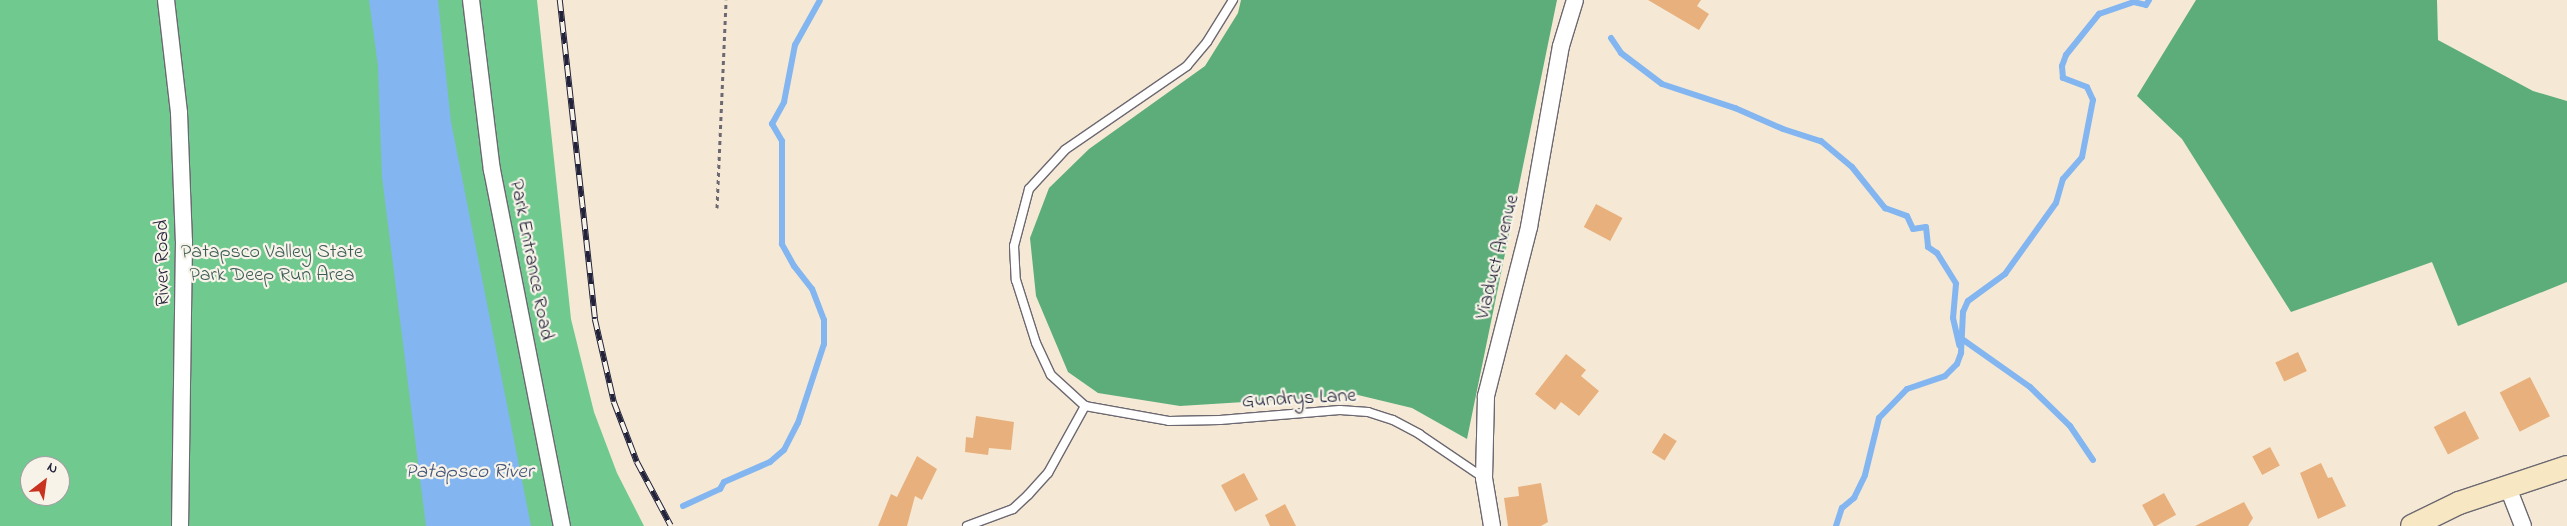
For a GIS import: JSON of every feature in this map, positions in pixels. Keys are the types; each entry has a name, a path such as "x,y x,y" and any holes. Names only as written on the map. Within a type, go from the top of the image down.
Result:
{"street":[{"name":"River Road","path":"166,0 179,113 184,241 180,526"},
{"name":"Park Entrance Road","path":"471,0 492,170 562,526"},
{"name":"Viaduct Avenue","path":"1492,526 1484,478 1486,396 1529,227 1561,46 1575,0"},
{"path":"2412,526 2508,485 2567,467"},
{"path":"2508,485 2523,526"}],"lane":[{"name":"Gundrys Lane","path":"1233,0 1207,42 1187,66 1065,150 1029,189 1020,212 1014,246 1016,280 1022,308 1051,375 1086,406 1098,411 1169,421 1220,420 1340,410 1368,412 1392,420 1419,434 1484,478"},
{"path":"966,526 1013,508 1028,495 1048,473 1086,406"}],"path":[{"path":"717,208 726,0"}],"green space":[{"name":"Patapsco Valley State Park Deep Run Area","path":"0,0 537,0 571,319 594,412 617,473 644,526 0,526"},
{"path":"1241,0 1557,0 1467,439 1412,408 1358,395 1180,406 1098,393 1068,372 1036,296 1030,238 1049,188 1089,149 1205,66 1238,13"},
{"path":"2196,0 2437,0 2438,40 2533,91 2567,101 2567,282 2458,326 2432,262 2291,312 2182,139 2137,96"}],"water":[{"name":"Patapsco River","path":"369,0 438,0 451,122 531,526 426,526 382,177 378,66"}],"building":[{"path":"1648,0 1701,0 1697,6 1709,14 1699,30"},
{"path":"1596,204 1622,218 1610,241 1584,227"},
{"path":"2298,352 2307,371 2284,382 2275,363"},
{"path":"1566,354 1586,370 1581,376 1599,391 1579,416 1561,402 1555,410 1535,394"},
{"path":"2530,377 2550,416 2520,432 2500,392"},
{"path":"2465,411 2479,439 2448,455 2434,427"},
{"path":"976,416 1014,422 1011,450 989,448 988,455 965,452 966,437 973,438"},
{"path":"1664,433 1677,441 1665,460 1652,453"},
{"path":"2270,447 2280,466 2262,475 2252,456"},
{"path":"917,456 937,469 922,500 915,496 907,526 878,526 891,494 897,497"},
{"path":"2321,463 2328,478 2332,477 2346,506 2318,519 2300,473"},
{"path":"1244,473 1258,499 1235,512 1221,485"},
{"path":"1541,483 1548,522 1541,526 1508,526 1504,498 1519,496 1518,487"},
{"path":"2164,493 2176,515 2154,526 2142,505"},
{"path":"2244,502 2253,518 2248,526 2195,526"},
{"path":"1285,504 1296,526 1270,526 1265,515"}],"waterway":[{"path":"683,506 720,489 724,482 770,462 784,450 798,423 824,344 824,320 812,289 794,266 782,244 782,141 772,124 784,102 795,45 820,0"},
{"path":"1836,526 1842,508 1854,498 1865,475 1879,418 1907,389 1945,376 1957,364 1961,353 1963,312 1968,301 2005,274 2056,203 2063,179 2082,157 2093,100 2087,87 2063,78 2062,66 2066,55 2099,14 2134,2 2146,5 2149,0"},
{"path":"1611,38 1621,53 1662,84 1735,108 1783,129 1821,141 1852,167 1885,208 1907,216 1913,229 1926,227 1928,247 1937,253 1956,284 1953,318 1959,345"},
{"path":"1962,339 2030,387 2070,426 2093,460"}],"railway":[{"path":"560,0 595,319 614,402 637,462 671,526"}]}
